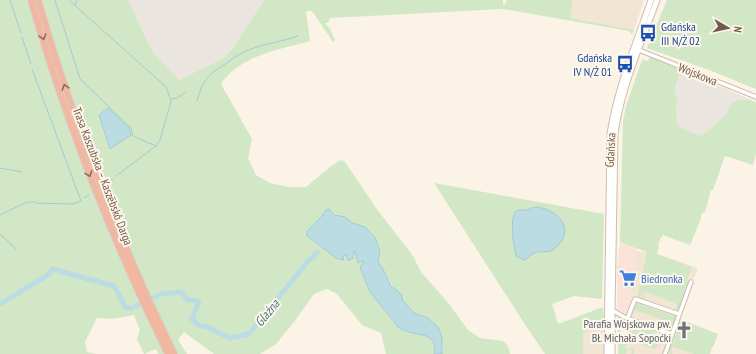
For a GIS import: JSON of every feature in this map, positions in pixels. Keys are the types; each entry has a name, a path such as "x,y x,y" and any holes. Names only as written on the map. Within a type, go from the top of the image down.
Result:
{"highway":[{"name":"Trasa Kaszubska – Kaszëbskô Darga","path":"31,0 54,73 86,165 109,224 143,294 168,354"},
{"name":"Trasa Kaszubska – Kaszëbskô Darga","path":"38,0 69,100 143,294"},
{"name":"Trasa Kaszubska – Kaszëbskô Darga","path":"150,310 174,354"}],"main road":[{"name":"Gdańska","path":"610,307 610,134 618,96 651,0"},
{"name":"Gdańska","path":"610,307 615,134 619,108 657,0"},
{"path":"607,354 610,307"},
{"path":"610,307 612,354"}],"street":[{"name":"Wojskowa","path":"639,50 756,97"},
{"path":"666,354 691,282"},
{"path":"624,317 628,317 630,314 635,299 679,314"},
{"path":"610,307 624,317 672,334"}],"shaded area":[{"path":"128,0 264,0 233,48 222,59 179,80 153,53"},
{"path":"573,0 644,0 634,30 569,18"},
{"path":"681,70 754,101 736,101 707,133 699,136 678,126 676,111 678,99 674,91"},
{"path":"620,242 637,248 631,297 635,299 630,316 617,309 617,267"},
{"path":"636,251 657,254 698,268 679,319 694,325 689,352 694,354 624,354 625,337 627,337 634,299 631,297"},
{"path":"590,325 604,325 604,354 583,354 583,334"}],"green space":[{"path":"0,0 28,0 53,82 165,354 158,354 156,349 144,354 137,339 140,330 134,315 112,319 97,318 85,342 87,352 97,354 0,354"},
{"path":"40,0 128,0 153,53 179,80 222,59 233,48 264,0 503,0 503,4 505,5 507,0 573,0 570,18 634,30 632,35 629,31 503,9 330,18 328,23 325,23 330,29 335,40 333,42 312,11 306,12 310,41 273,51 249,60 229,74 221,84 252,139 248,158 256,175 270,183 289,187 306,187 330,167 341,160 345,162 376,208 413,256 421,272 449,304 468,330 480,338 503,341 508,347 510,354 442,354 443,343 420,314 414,313 402,300 399,292 393,287 378,262 380,251 365,228 330,212 324,212 308,231 310,239 336,258 344,259 343,256 346,255 347,260 353,258 354,251 356,251 359,263 364,262 370,290 380,305 400,329 405,332 423,335 432,340 434,354 386,354 381,333 362,325 337,294 327,289 314,294 276,344 260,354 214,354 184,332 178,340 187,354 177,354 164,330 104,189 60,66"},
{"path":"667,0 756,0 756,89 709,70 647,48"},
{"path":"650,57 681,70 674,91 678,99 676,111 678,126 699,136 714,126 736,101 748,100 756,102 756,154 753,165 725,156 713,190 711,190 705,212 702,213 690,245 663,235 658,245 657,254 692,267 687,281 690,282 679,311 674,309 676,308 677,304 645,292 643,296 645,299 642,298 644,290 640,300 637,298 647,252 620,242 623,121 626,106 642,60 648,61"},
{"path":"434,183 604,214 602,299 574,296 552,304 558,324 603,307 604,325 590,325 583,334 583,354 545,354"},
{"path":"637,301 643,303 643,305 671,315 673,313 676,314 672,328 666,328 669,327 671,323 635,310 633,314 635,315 633,315 632,314"},
{"path":"618,315 624,319 622,320 620,337 627,337 629,322 626,320 631,321 632,344 628,342 625,348 628,349 626,354 618,354"},
{"path":"679,319 718,334 710,354 694,354 673,347 671,351 673,352 672,354 667,353 671,340 674,340 677,331 679,332 680,330 688,333 689,329 677,323"},
{"path":"632,321 651,328 659,343 656,349 633,341"},
{"path":"631,347 634,349 634,354 631,354"}],"water":[{"path":"108,108 129,128 131,135 110,149 99,115"},
{"path":"535,207 551,211 557,216 562,222 564,235 553,250 532,254 524,260 516,256 512,231 513,218 518,210 529,210"},
{"path":"329,209 335,215 345,217 352,223 365,227 375,237 380,252 378,262 391,286 399,292 402,296 402,300 414,313 428,318 438,327 442,338 442,354 434,354 432,340 428,337 403,330 398,327 370,292 360,267 364,262 358,263 355,251 353,258 348,261 346,255 343,256 344,260 336,258 307,236 307,231 326,210"}],"waterway":[{"path":"10,0 21,33"},
{"path":"55,0 80,79 131,128 133,136 156,146"},
{"path":"69,0 166,87 171,101 160,140 156,146 116,176"},
{"path":"75,5 77,0"},
{"path":"197,101 203,84 209,76 237,56 255,48 298,36"},
{"path":"22,37 31,64"},
{"path":"32,69 81,201"},
{"path":"171,99 177,98 186,92"},
{"path":"0,168 22,172"},
{"path":"108,182 113,179"},
{"path":"84,198 89,195"},
{"path":"36,203 73,204 81,201"},
{"path":"0,215 27,202 34,202"},
{"path":"0,234 16,249"},
{"name":"Glaźna","path":"161,294 181,292 188,300 199,301 192,319 200,326 205,326 230,338 249,334 309,260 317,253"},
{"name":"Glaźna","path":"0,304 49,274 52,269 114,286 126,308 131,308"},
{"name":"Glaźna","path":"136,306 157,296"}],"place":[{"name":"Gdańska III N/Ż 02","path":"648,33"},
{"name":"Gdańska IV N/Ż 01","path":"625,64"},
{"name":"Biedronka","path":"628,278"},
{"name":"Parafia Wojskowa pw. Bł. Michała Sopoćki","path":"684,330"}]}
